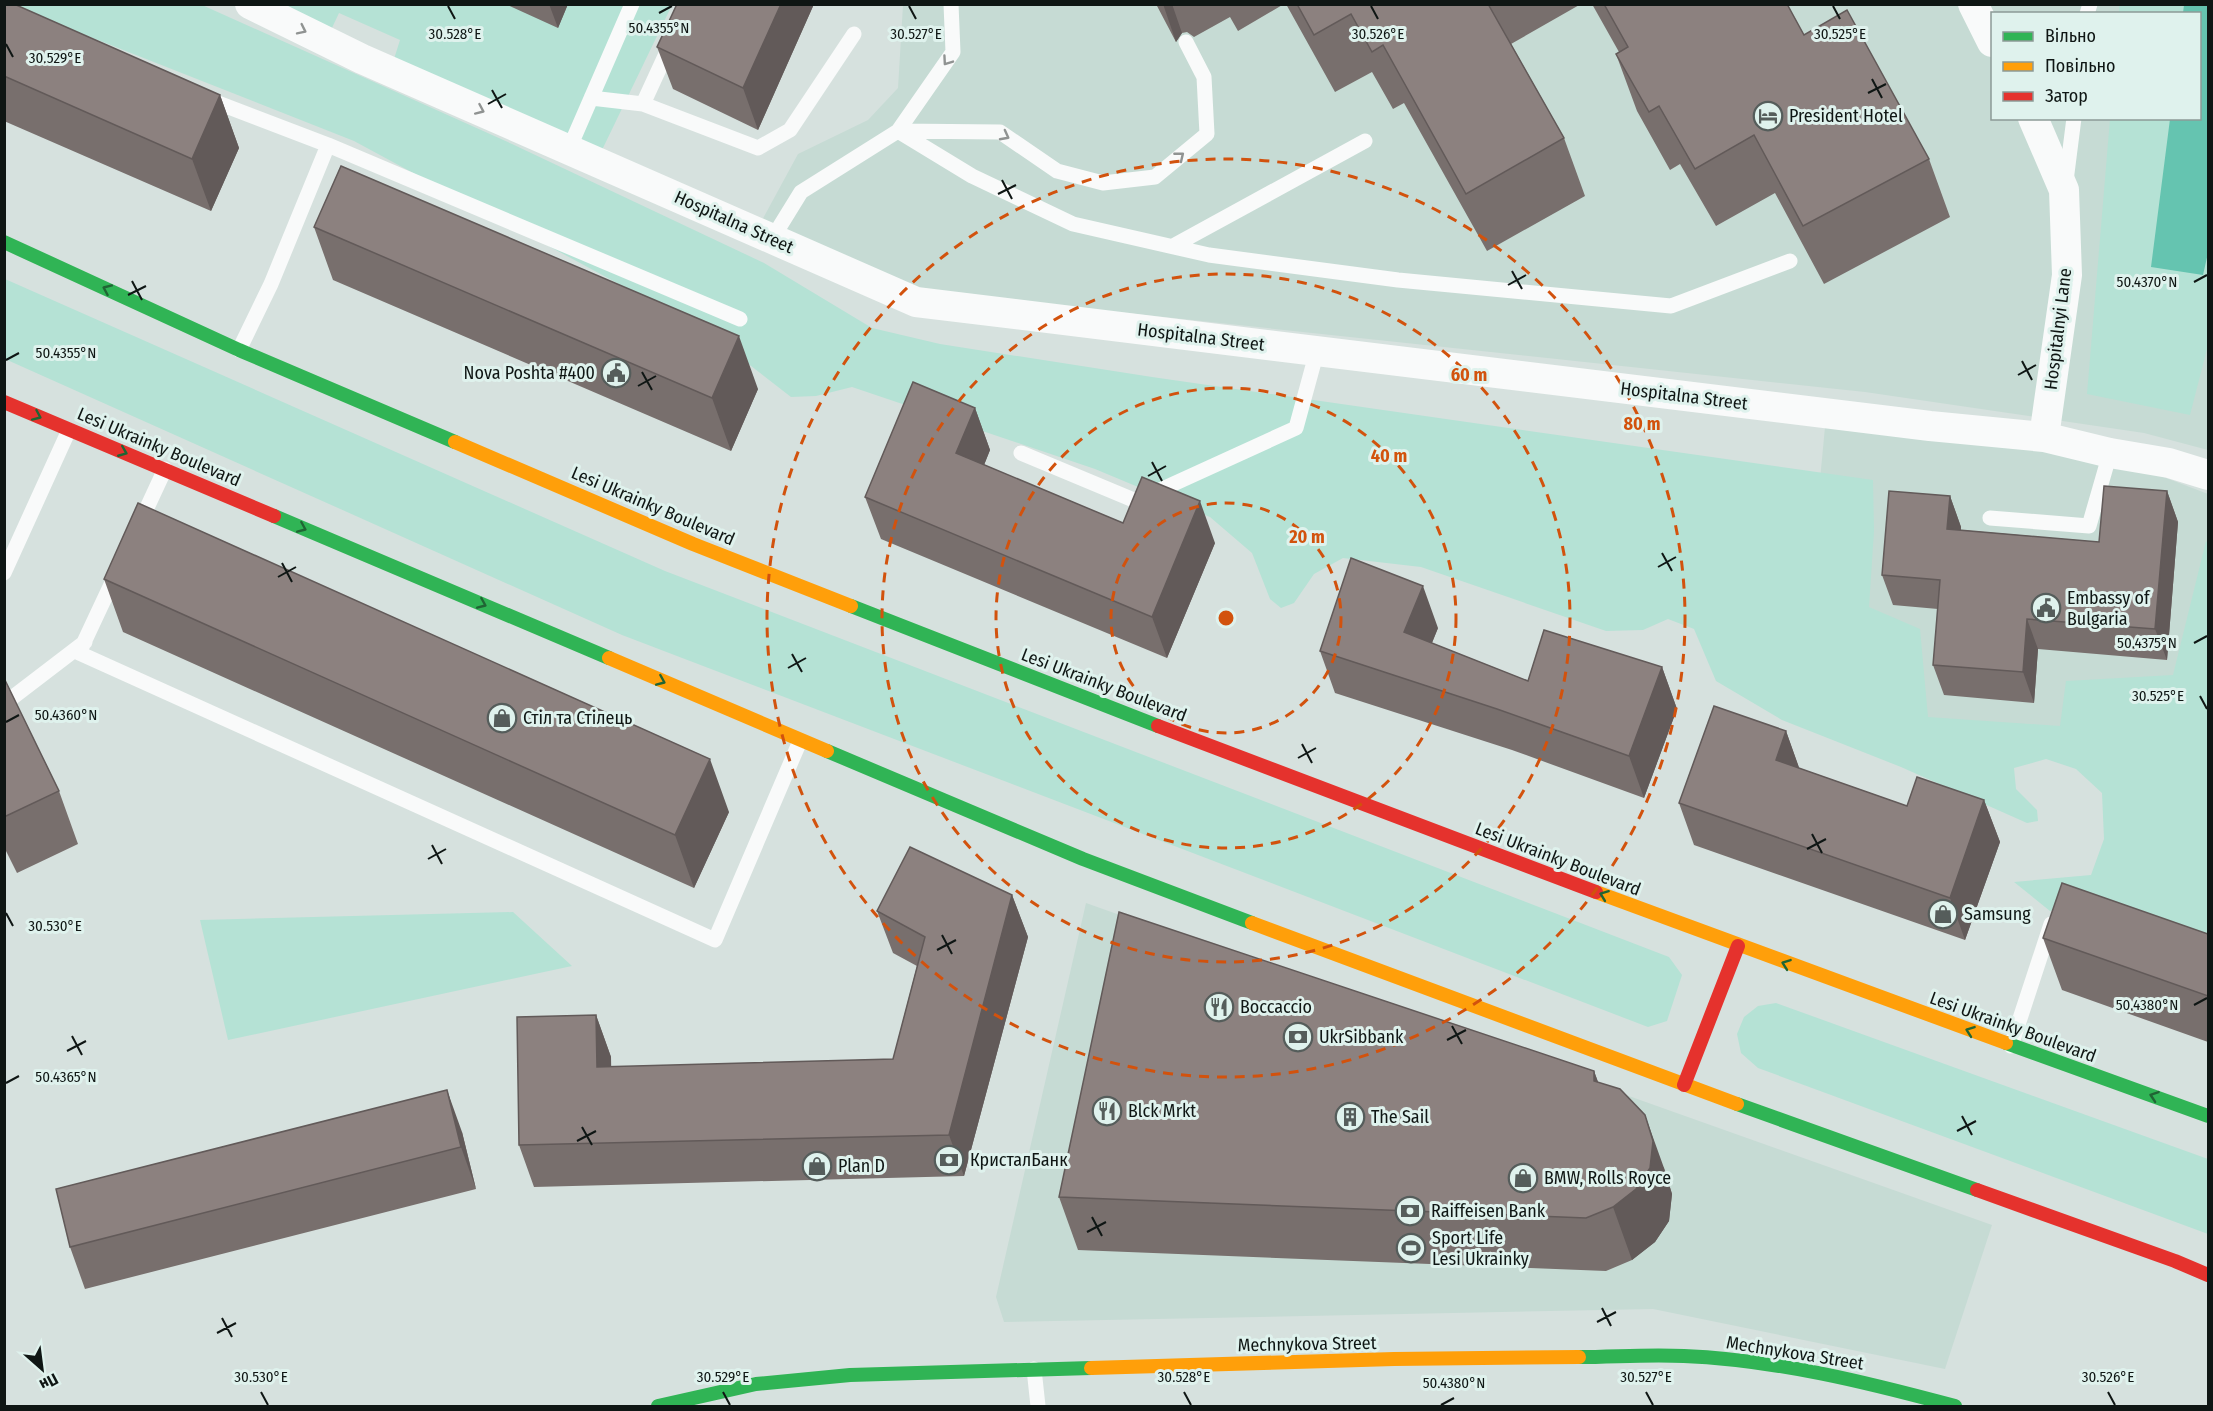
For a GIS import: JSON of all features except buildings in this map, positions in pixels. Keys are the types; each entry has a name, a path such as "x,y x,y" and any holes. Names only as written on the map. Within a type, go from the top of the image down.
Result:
{"main road":[{"name":"Lesi Ukrainky Boulevard","path":"4,242 240,350 693,544 1155,725 1738,946 2208,1116"},
{"name":"Lesi Ukrainky Boulevard","path":"4,402 1083,859 1684,1085 2175,1261 2208,1275"},
{"path":"1684,1085 1738,946"},
{"name":"Mechnykova Street","path":"658,1407 756,1384 850,1375 1394,1359 1684,1356 1784,1366 1857,1380 1955,1407"}],"street":[{"name":"Hospitalna Street","path":"250,4 362,59 916,303 1930,426 2044,437 2110,453 2169,463 2208,475"},
{"path":"1973,4 1991,40"},
{"name":"Hospitalnyi Lane","path":"2033,120 2064,190 2067,275 2044,437"}],"lane":[{"path":"569,149 632,4"},
{"path":"642,104 689,4"},
{"path":"772,239 801,192 898,131 953,52 951,4"},
{"path":"591,98 642,104 758,148 790,130 854,33"},
{"path":"898,131 1000,132 1057,171 1103,183 1155,177 1207,134 1204,77 1186,42"},
{"path":"191,93 328,146 740,319"},
{"path":"2064,190 2074,120"},
{"path":"898,131 972,176 1073,224 1209,255 1398,280 1671,306 1790,261"},
{"path":"1173,246 1365,141"},
{"path":"240,350 271,284 328,146"},
{"path":"1021,453 1136,501 1296,428 1317,351"},
{"path":"4,573 69,430"},
{"path":"1990,518 2089,526 2110,453"},
{"path":"132,539 165,469"},
{"path":"123,560 79,653 715,940 800,741"},
{"path":"4,704 84,642"},
{"path":"2011,1046 2054,917"},
{"path":"1034,1369 1038,1407"}],"shaded area":[{"path":"9,5 202,5 512,144 764,263 872,328 940,344 1152,377 1873,480 1874,531 1869,607 1920,629 1928,717 2060,726 2066,681 2173,675 2206,541 2208,544 2208,952 2082,902 2050,911 2014,882 2091,875 2104,839 2102,793 2076,769 2046,759 2014,768 2016,789 2037,810 2038,821 2027,823 1901,767 1782,720 1716,681 1694,629 1668,619 1643,630 1606,631 1421,567 1343,558 1314,574 1294,603 1281,608 1270,599 1252,553 1210,517 1095,469 852,387 816,396 791,397 706,331 354,141"},
{"path":"277,5 672,5 602,150 394,59 400,40 339,13 331,30"},
{"path":"903,5 2208,5 2208,450 2144,433 1865,392 911,290 761,222 798,154 868,120 898,88"},
{"path":"2119,5 2208,5 2208,345 2190,415 2087,394 2110,120 2201,120 2201,12 2119,12"},
{"path":"2184,5 2208,5 2208,253 2203,275 2151,267 2170,120 2201,120 2201,12 2183,12"},
{"path":"5,279 665,571 1669,957 1682,975 1667,1021 1648,1027 622,635 5,359"},
{"path":"1825,427 2028,446 2145,470 2208,494 2208,751 1942,722 1773,670 1818,501"},
{"path":"1086,903 1992,1225 1945,1369 1653,1309 1004,1322 996,1297"},
{"path":"513,912 572,966 228,1040 200,920"},
{"path":"1776,1003 2208,1159 2208,1234 1758,1068 1741,1053 1737,1034 1744,1017 1758,1006"}],"traffic: fast":[{"path":"4,242 239,350 455,442"},
{"path":"274,516 609,658"},
{"path":"851,606 1158,726"},
{"path":"827,751 1083,859 1252,923"},
{"path":"2006,1043 2208,1116"},
{"path":"1737,1104 1977,1190"},
{"path":"1579,1357 1671,1355 1753,1362 1855,1381 1955,1406"},
{"path":"658,1406 756,1384 850,1375 1091,1368"}],"traffic: slow":[{"path":"455,442 693,544 851,606"},
{"path":"609,658 827,751"},
{"path":"1596,892 2006,1043"},
{"path":"1252,923 1737,1104"},
{"path":"1091,1368 1394,1359 1579,1357"}],"traffic: jam":[{"path":"4,402 274,516"},
{"path":"1158,726 1596,892"},
{"path":"1684,1085 1738,946"},
{"path":"1977,1190 2208,1275"}],"place":[{"name":"President Hotel","path":"1768,116"},
{"name":"Nova Poshta #400","path":"616,373"},
{"name":"Embassy of Bulgaria","path":"2046,608"},
{"name":"Стіл та Стілець","path":"502,718"},
{"name":"Samsung","path":"1943,914"},
{"name":"Boccaccio","path":"1219,1007"},
{"name":"UkrSibbank","path":"1298,1037"},
{"name":"Blck Mrkt","path":"1107,1111"},
{"name":"The Sail","path":"1350,1117"},
{"name":"КристалБанк","path":"949,1160"},
{"name":"Plan D","path":"817,1166"},
{"name":"BMW, Rolls Royce","path":"1523,1178"},
{"name":"Raiffeisen Bank","path":"1410,1211"},
{"name":"Sport Life Lesi Ukrainky","path":"1411,1248"}]}
